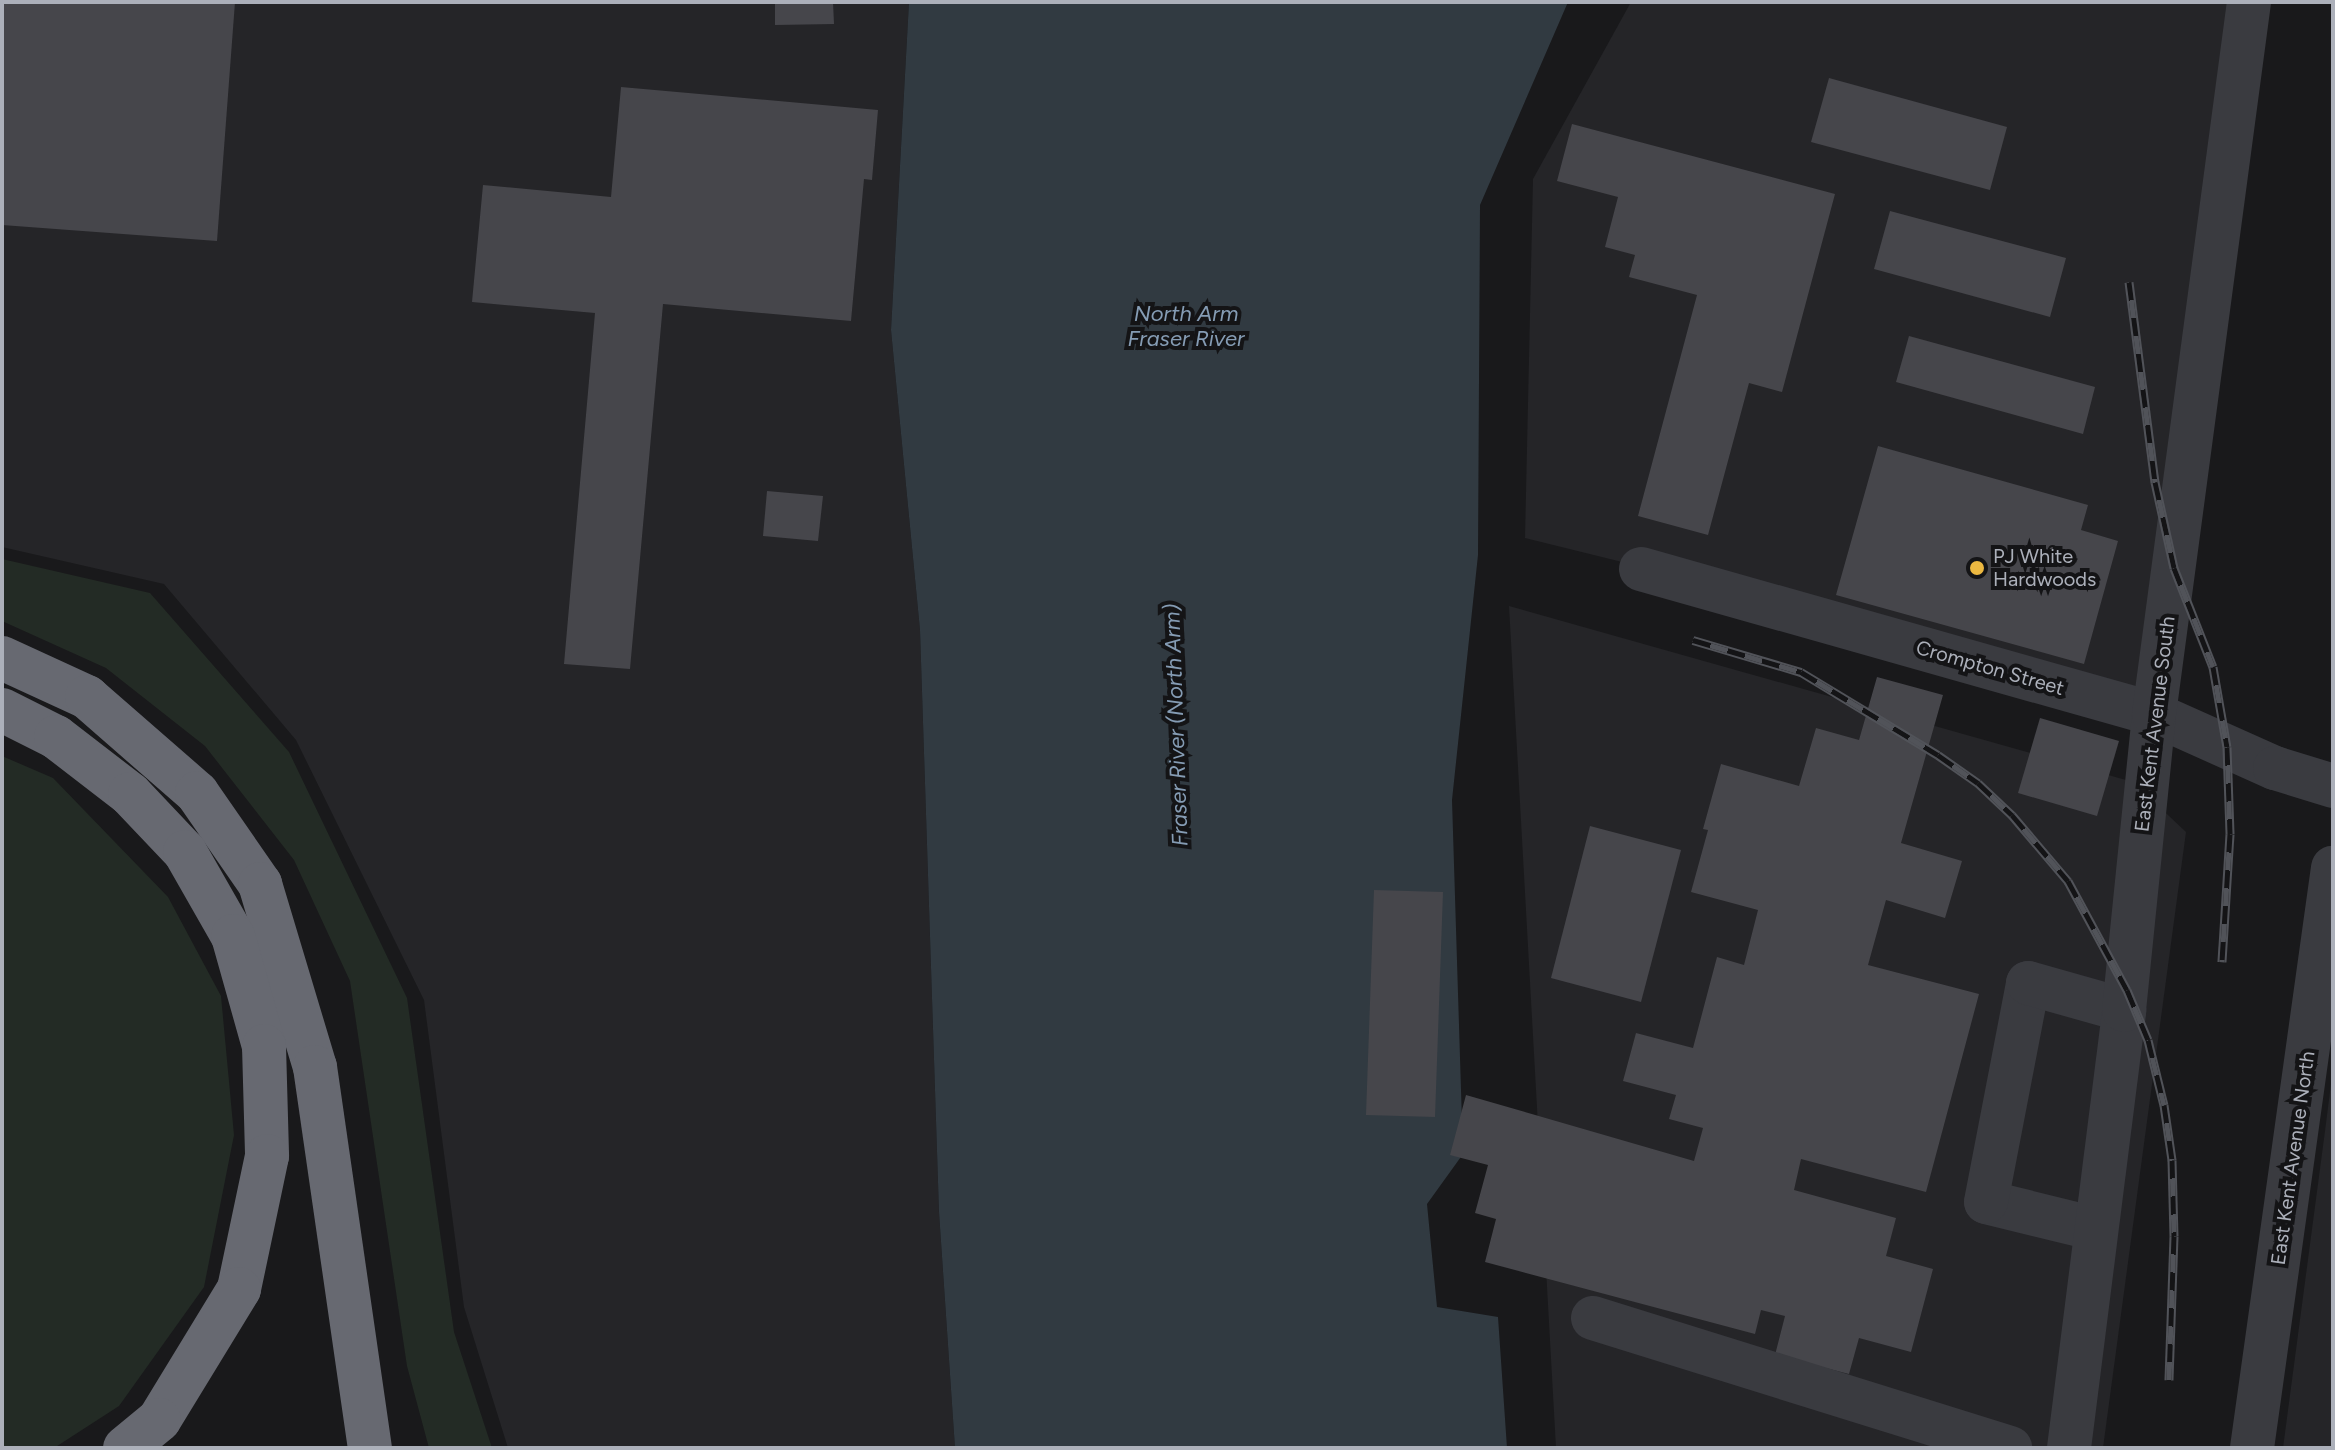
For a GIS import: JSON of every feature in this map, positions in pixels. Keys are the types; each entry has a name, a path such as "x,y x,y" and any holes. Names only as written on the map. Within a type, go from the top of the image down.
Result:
{"highway":[{"path":"2,658 87,697 197,793 260,884 315,1067 370,1448"},
{"path":"2,710 56,737 130,794 185,852 233,936 264,1046 267,1156 239,1289 159,1420 125,1448"}],"street":[{"name":"East Kent Avenue South","path":"2069,1448 2124,1010 2154,714 2249,2"},
{"name":"Crompton Street","path":"1641,569 2154,714 2275,768 2333,786"},
{"name":"East Kent Avenue North","path":"2252,1448 2333,868"},
{"path":"2096,1229 1986,1202 2028,983 2124,1010"},
{"path":"1593,1318 2010,1448"}],"shaded area":[{"path":"2,2 909,2 891,330 920,630 939,1212 955,1448 508,1448 464,1307 424,1000 296,740 164,584 2,547"},
{"path":"1631,2 2241,2 2140,690 1525,538 1533,179"},
{"path":"2,559 150,593 289,752 407,998 454,1332 492,1448 429,1448 407,1366 350,981 294,860 205,746 106,668 2,621"},
{"path":"1509,606 2133,782 2186,832 2103,1448 1556,1448"},
{"path":"2,756 53,778 168,897 221,996 234,1135 204,1287 119,1406 54,1448 2,1448"},
{"path":"2333,1068 2333,1448 2283,1448 2325,1131"}],"water":[{"name":"North Arm Fraser River","path":"909,2 1568,2 1480,205 1478,555 1452,800 1463,1154 1427,1204 1437,1307 1498,1317 1507,1448 955,1448 939,1212 920,630 891,330"}],"building":[{"path":"2,2 235,2 217,241 2,225"},
{"path":"775,2 833,2 834,24 775,25"},
{"path":"1829,78 2007,127 1990,190 1811,142"},
{"path":"621,87 878,110 872,180 864,179 851,321 663,304 630,669 564,664 595,313 472,302 483,185 611,197"},
{"path":"1572,124 1835,194 1782,392 1749,383 1708,535 1638,516 1697,295 1629,277 1635,255 1605,247 1618,197 1557,181"},
{"path":"1890,211 2066,258 2050,317 1874,269"},
{"path":"1909,336 2095,387 2083,434 1896,382"},
{"name":"PJ White Hardwoods","path":"1878,446 2088,505 2081,530 2118,541 2084,664 1836,595"},
{"path":"767,491 823,496 818,541 763,536"},
{"path":"1877,677 1943,695 1901,843 1962,861 1945,918 1886,900 1868,965 1979,994 1926,1192 1801,1159 1794,1190 1896,1218 1886,1256 1933,1269 1911,1352 1859,1338 1849,1374 1775,1355 1785,1316 1761,1310 1755,1334 1485,1262 1496,1219 1475,1213 1488,1165 1450,1155 1466,1095 1694,1161 1703,1128 1669,1119 1676,1095 1623,1081 1636,1033 1693,1048 1717,957 1744,965 1758,910 1691,892 1708,830 1703,829 1721,764 1799,786 1816,728 1859,740"},
{"path":"2040,718 2119,741 2097,816 2018,793"},
{"path":"1590,826 1681,850 1641,1002 1551,978"},
{"path":"1374,890 1443,892 1435,1117 1366,1115"}],"railway":[{"path":"2129,282 2155,482 2174,568 2213,667 2227,747 2230,834 2222,962"},
{"path":"1693,640 1801,672 1938,755 1978,783 2012,815 2068,881 2127,990 2148,1040 2164,1105 2172,1160 2174,1236 2169,1380"}],"place":[{"name":"PJ White Hardwoods","path":"1977,568"}],"water label":[{"name":"Fraser River (North Arm)","path":"1176,725"}]}
